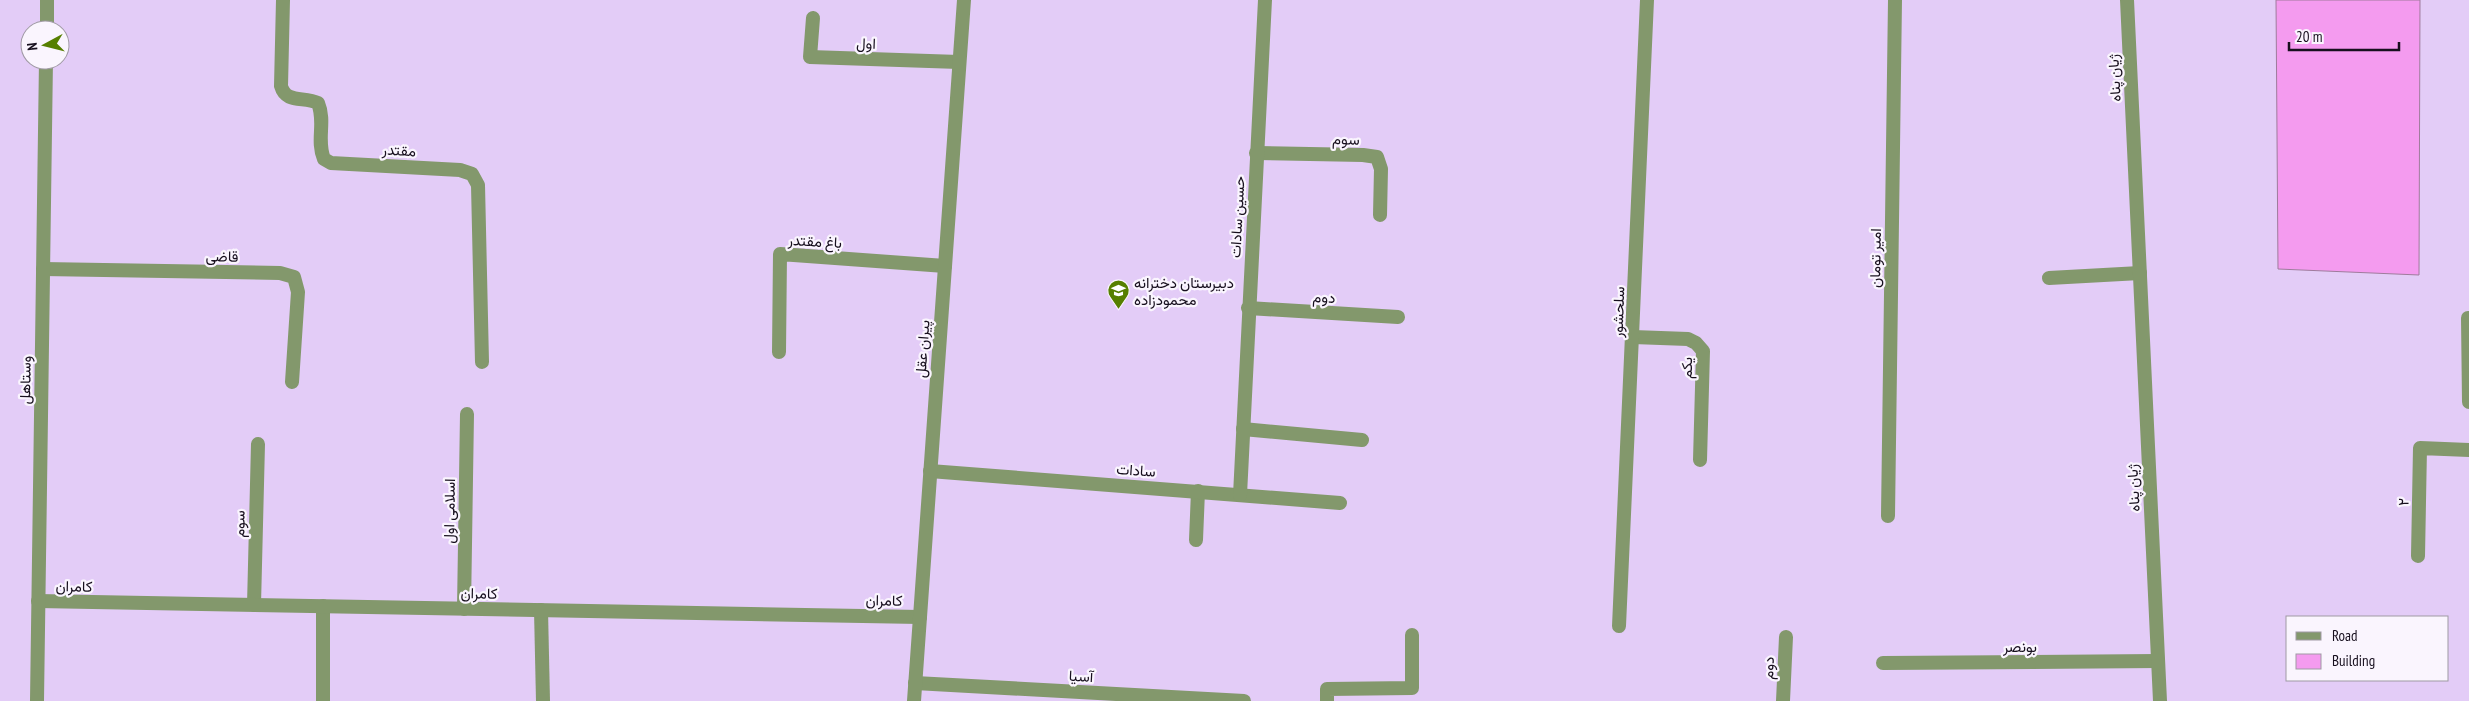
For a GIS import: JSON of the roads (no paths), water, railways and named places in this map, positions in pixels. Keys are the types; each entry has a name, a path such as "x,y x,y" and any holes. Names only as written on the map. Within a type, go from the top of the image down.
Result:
{"street":[{"path":"47,0 47,20"},
{"name":"مقتدر","path":"283,0 281,86 283,94 288,98 311,100 318,103 322,114 319,148 324,159 331,163 460,170 472,174 478,185 482,362"},
{"name":"پیران عقل","path":"914,701 964,0"},
{"name":"حسین سادات","path":"1240,495 1265,0"},
{"name":"سلحشور","path":"1619,626 1647,0"},
{"name":"امیر تومان","path":"1888,516 1895,0"},
{"name":"ژیان پناه","path":"2127,0 2160,701"},
{"name":"اول","path":"813,18 810,57 959,62"},
{"name":"وستاهل","path":"37,701 46,70"},
{"name":"سوم","path":"1256,153 1363,155 1377,157 1381,169 1380,216"},
{"name":"باغ مقتدر","path":"779,352 780,254 945,266"},
{"name":"قاضی","path":"44,269 280,273 294,277 298,292 292,382"},
{"path":"2048,278 2140,273"},
{"name":"دوم","path":"1248,308 1398,317"},
{"path":"2468,318 2469,402"},
{"name":"یکم","path":"1633,337 1688,339 1696,343 1703,351 1700,460"},
{"name":"اسلامی اول","path":"464,609 467,414"},
{"path":"1243,429 1362,440"},
{"name":"سوم","path":"254,605 258,444"},
{"name":"۲","path":"2418,556 2420,448 2469,450"},
{"name":"سادات","path":"930,471 1340,503"},
{"path":"1196,540 1198,491"},
{"name":"کامران","path":"38,601 920,617"},
{"path":"323,606 323,701"},
{"path":"541,610 542,701"},
{"path":"1327,701 1327,688 1412,688 1412,635"},
{"name":"دوم","path":"1783,701 1786,637"},
{"name":"بونصر","path":"1883,663 2158,661"},
{"name":"آسیا","path":"915,683 1161,699 1244,701"}],"place":[{"name":"دبیرستان دخترانه محمودزاده","path":"1118,310"}]}
